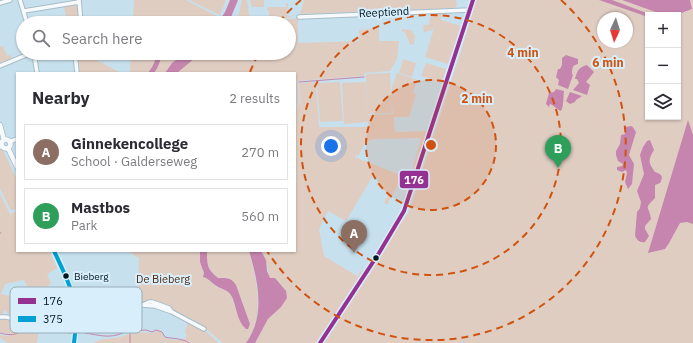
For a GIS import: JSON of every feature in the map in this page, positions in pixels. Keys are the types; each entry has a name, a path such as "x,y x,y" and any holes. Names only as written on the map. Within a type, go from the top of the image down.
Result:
{"main road":[{"path":"0,125 10,145 8,148 16,165"},
{"path":"7,141 2,143 1,146 8,148"},
{"path":"54,252 71,287"},
{"path":"74,343 76,333"}],"street":[{"path":"0,3 10,0"},
{"path":"20,0 25,16"},
{"path":"320,343 379,253 404,211 473,0"},
{"path":"24,11 79,1 81,16"},
{"name":"Reeptiend","path":"299,16 470,10"},
{"path":"0,66 16,60"},
{"path":"34,60 36,72"},
{"path":"76,60 77,72"},
{"path":"7,141 16,139"},
{"path":"142,304 155,306 172,312 204,329"},
{"path":"0,317 10,318"}],"green space":[{"path":"134,0 186,0 217,16 133,16"},
{"path":"189,0 226,0 220,15"},
{"path":"242,0 247,0 249,16 238,16"},
{"path":"250,0 264,0 264,7 252,7"},
{"path":"304,0 456,0 457,5 455,8 300,14"},
{"path":"476,0 693,0 693,343 255,343 268,319 273,315 269,274 261,252 296,252 296,72 178,72 193,60 296,60 296,18 298,18 298,43 359,41 359,30 379,28 379,41 399,41 397,59 390,71 364,73 364,76 297,81 299,103 297,104 298,110 298,104 300,104 299,83 316,82 319,127 368,127 368,122 344,124 342,83 366,82 368,115 393,114 391,99 392,113 368,114 366,74 390,73 391,98 392,87 397,73 417,80 413,93 416,95 409,117 394,117 395,132 429,131 416,172 412,171 421,138 373,139 366,142 358,156 356,155 355,157 403,176 387,205 384,202 389,194 376,185 379,178 373,176 346,221 328,211 319,229 324,256 357,276 362,270 366,271 409,212"},
{"path":"286,3 288,3 287,16 269,16 269,11 267,11 268,7 286,7"},
{"path":"77,4 78,16 66,16 64,7"},
{"path":"431,12 442,12 441,20 461,26 448,64 425,57 437,19 433,30 424,32 423,25 429,25"},
{"path":"402,29 411,30 415,35 414,45 409,44 405,31 402,32"},
{"path":"3,46 7,56 11,55 12,59 0,63 0,47"},
{"path":"403,59 416,63 412,77 399,73"},
{"path":"79,60 96,60 119,72 80,72"},
{"path":"131,60 176,60 166,72 130,72"},
{"path":"426,63 446,69 442,83 421,76"},
{"path":"340,82 343,121 320,122 317,83"},
{"path":"2,148 16,178 16,208 11,211 0,189 0,149"},
{"path":"0,194 10,214 16,211 16,252 50,252 57,268 47,274 51,284 45,287 28,287 24,280 5,284 1,294 10,296 10,317 4,310 1,320 4,318 10,319 10,333 39,333 37,343 8,343 0,338 0,335 10,336 0,332"},
{"name":"De Bieberg","path":"131,252 200,252 200,262 205,277 217,287 226,290 231,295 234,305 249,326 250,324 241,298 229,278 218,278 212,272 208,263 207,252 249,252 257,286 258,309 253,331 247,342 223,343 199,323 175,312 169,307 154,302 142,302 142,287 138,287 139,258"},
{"path":"186,320 204,330 219,343 94,343 102,339 116,338 131,333 152,333 157,331 161,332 164,338 184,340 187,335 185,332 187,326"}],"shaded area":[{"path":"230,0 238,0 231,16 222,16"},
{"path":"599,0 612,0 645,12 645,16"},
{"path":"622,0 690,0 692,9 681,13 656,12"},
{"path":"566,55 578,59 578,64 575,65 572,70 573,75 568,89 558,85 559,80 556,77 558,69 560,69 562,65 562,58"},
{"path":"176,60 193,60 178,72 166,72"},
{"path":"587,65 594,72 586,82 590,85 587,95 573,90 579,83 577,79 575,79 580,68"},
{"path":"556,89 564,91 561,111 550,104 549,107 546,104 549,93 554,92"},
{"path":"570,92 582,96 570,104 566,101"},
{"path":"688,120 693,135 693,224 687,222 680,223 665,249 648,253"},
{"path":"632,126 636,132 629,155 634,164 632,184 628,189 625,182 627,173 626,170 622,172 617,170 617,167 622,166 623,164 618,161 616,151 620,144 621,135 625,134 625,127"},
{"path":"650,140 654,150 650,163 655,172 661,176 662,179 660,183 655,185 655,198 648,206 651,219 645,226 645,229 649,236 645,242 642,242 635,236 637,212 640,208 641,202 637,191 644,174 640,155 647,141"},
{"path":"200,252 207,252 208,266 214,275 218,278 230,279 234,282 250,324 248,329 246,329 238,317 231,295 203,277 204,273 200,262"},
{"path":"249,252 262,252 266,260 267,271 270,278 275,278 286,291 287,298 281,307 268,319 255,343 246,343 256,321 258,309 255,274"}],"waterway":[{"path":"152,72 157,60"},
{"path":"299,82 364,77"},
{"path":"142,330 152,332 156,330 162,332 165,337 181,339 189,343"},
{"path":"0,333 9,335 18,333"},
{"path":"85,333 109,336 123,333"},
{"path":"130,334 130,343"}],"transit line":[{"name":"176","path":"320,343 379,253 404,211 473,0"},
{"name":"375","path":"54,252 70,287"},
{"name":"375","path":"74,343 75,333"}],"place":[{"name":"Mastbos","path":"558,168"},
{"name":"Ginnekencollege","path":"354,253"},
{"name":"Bieberg","path":"66,276"}]}
